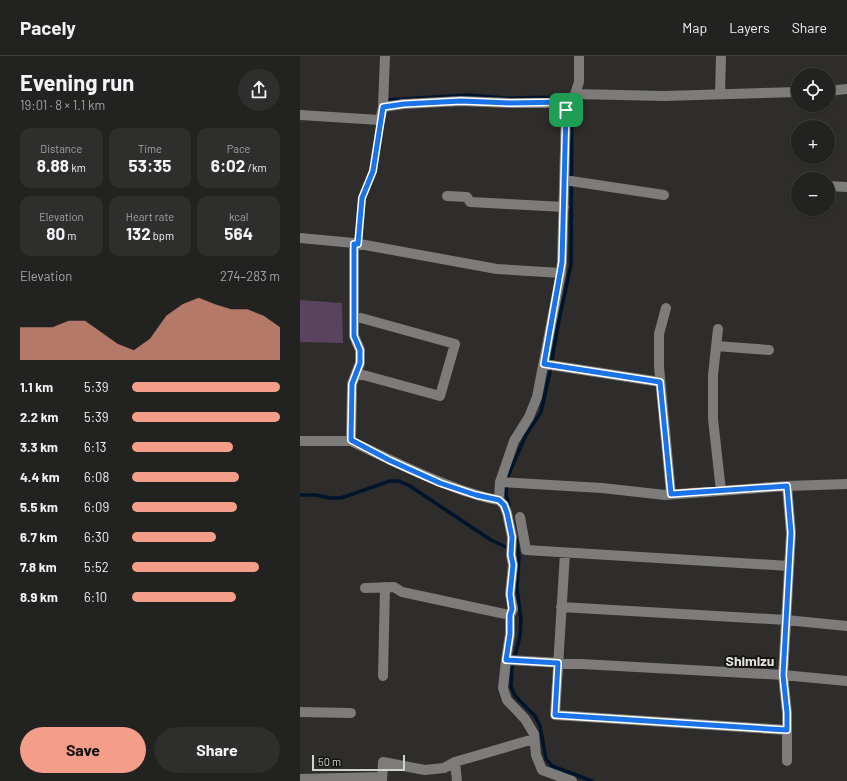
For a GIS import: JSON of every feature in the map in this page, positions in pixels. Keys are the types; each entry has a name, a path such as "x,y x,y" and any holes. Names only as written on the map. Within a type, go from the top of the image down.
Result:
{"street":[{"path":"300,115 380,120 383,102 385,56"},
{"path":"499,500 514,441 529,417 549,365 561,273 564,207 569,180 566,110 573,98 579,82 579,56"},
{"path":"720,94 721,56"},
{"path":"835,91 847,90"},
{"path":"383,102 404,104 461,101 510,103 573,98 791,92"},
{"path":"569,180 664,195"},
{"path":"835,187 847,188"},
{"path":"447,196 467,197 470,202 564,207"},
{"path":"300,238 356,244 497,269 561,273"},
{"path":"351,440 352,384 360,363 360,350 354,336 356,244"},
{"path":"666,308 659,334 659,367 671,494"},
{"path":"354,316 455,344 440,396 356,373"},
{"path":"718,329 713,375 713,419 721,491"},
{"path":"716,346 769,350"},
{"path":"549,365 660,382"},
{"path":"300,441 351,440 389,460 440,483 476,495 499,500 504,505 512,537 511,550 513,565 510,594 512,609 510,615 511,661 503,688 507,700 525,719 534,734 536,756 542,770 572,781"},
{"path":"504,483 602,488 671,494 787,486 847,484"},
{"path":"787,486 791,533 783,675 787,713 787,760"},
{"path":"520,517 526,550 789,566"},
{"path":"565,553 555,715 787,730"},
{"path":"383,676 385,587"},
{"path":"365,588 394,587 402,592 510,615"},
{"path":"561,607 786,620 847,626"},
{"path":"511,661 783,675 847,681"},
{"path":"300,712 351,713"},
{"path":"300,779 382,779 383,762 425,770 444,768 455,762 534,739"},
{"path":"455,762 457,781"}],"path":[{"path":"356,244 362,198 373,171 380,120"}],"building":[{"path":"300,300 342,303 343,343 300,342"}],"waterway":[{"path":"384,100 468,95 506,98 565,98"},
{"path":"509,505 506,494 508,476 526,435 541,412 571,265 572,110"},
{"path":"300,495 341,498 390,481 399,481 410,486 491,540 510,549"},
{"path":"516,539 519,557 517,588 521,619 520,636 512,668 511,686 515,696 535,716 540,726 546,759 552,766 592,781"}],"district":[{"name":"Shimizu","path":"750,660"}],"route":[{"path":"461,101 510,103 570,102 566,110 562,262 544,364 660,382 671,494 787,486 791,533 783,675 787,713 787,730 555,715 558,663 506,660 510,634 510,615 512,609 510,594 513,565 511,555 512,537 504,505 499,500 476,495 440,483 389,460 351,440 352,384 360,363 360,350 354,336 354,244 358,244 362,198 373,171 383,107 404,104 461,101"}]}
